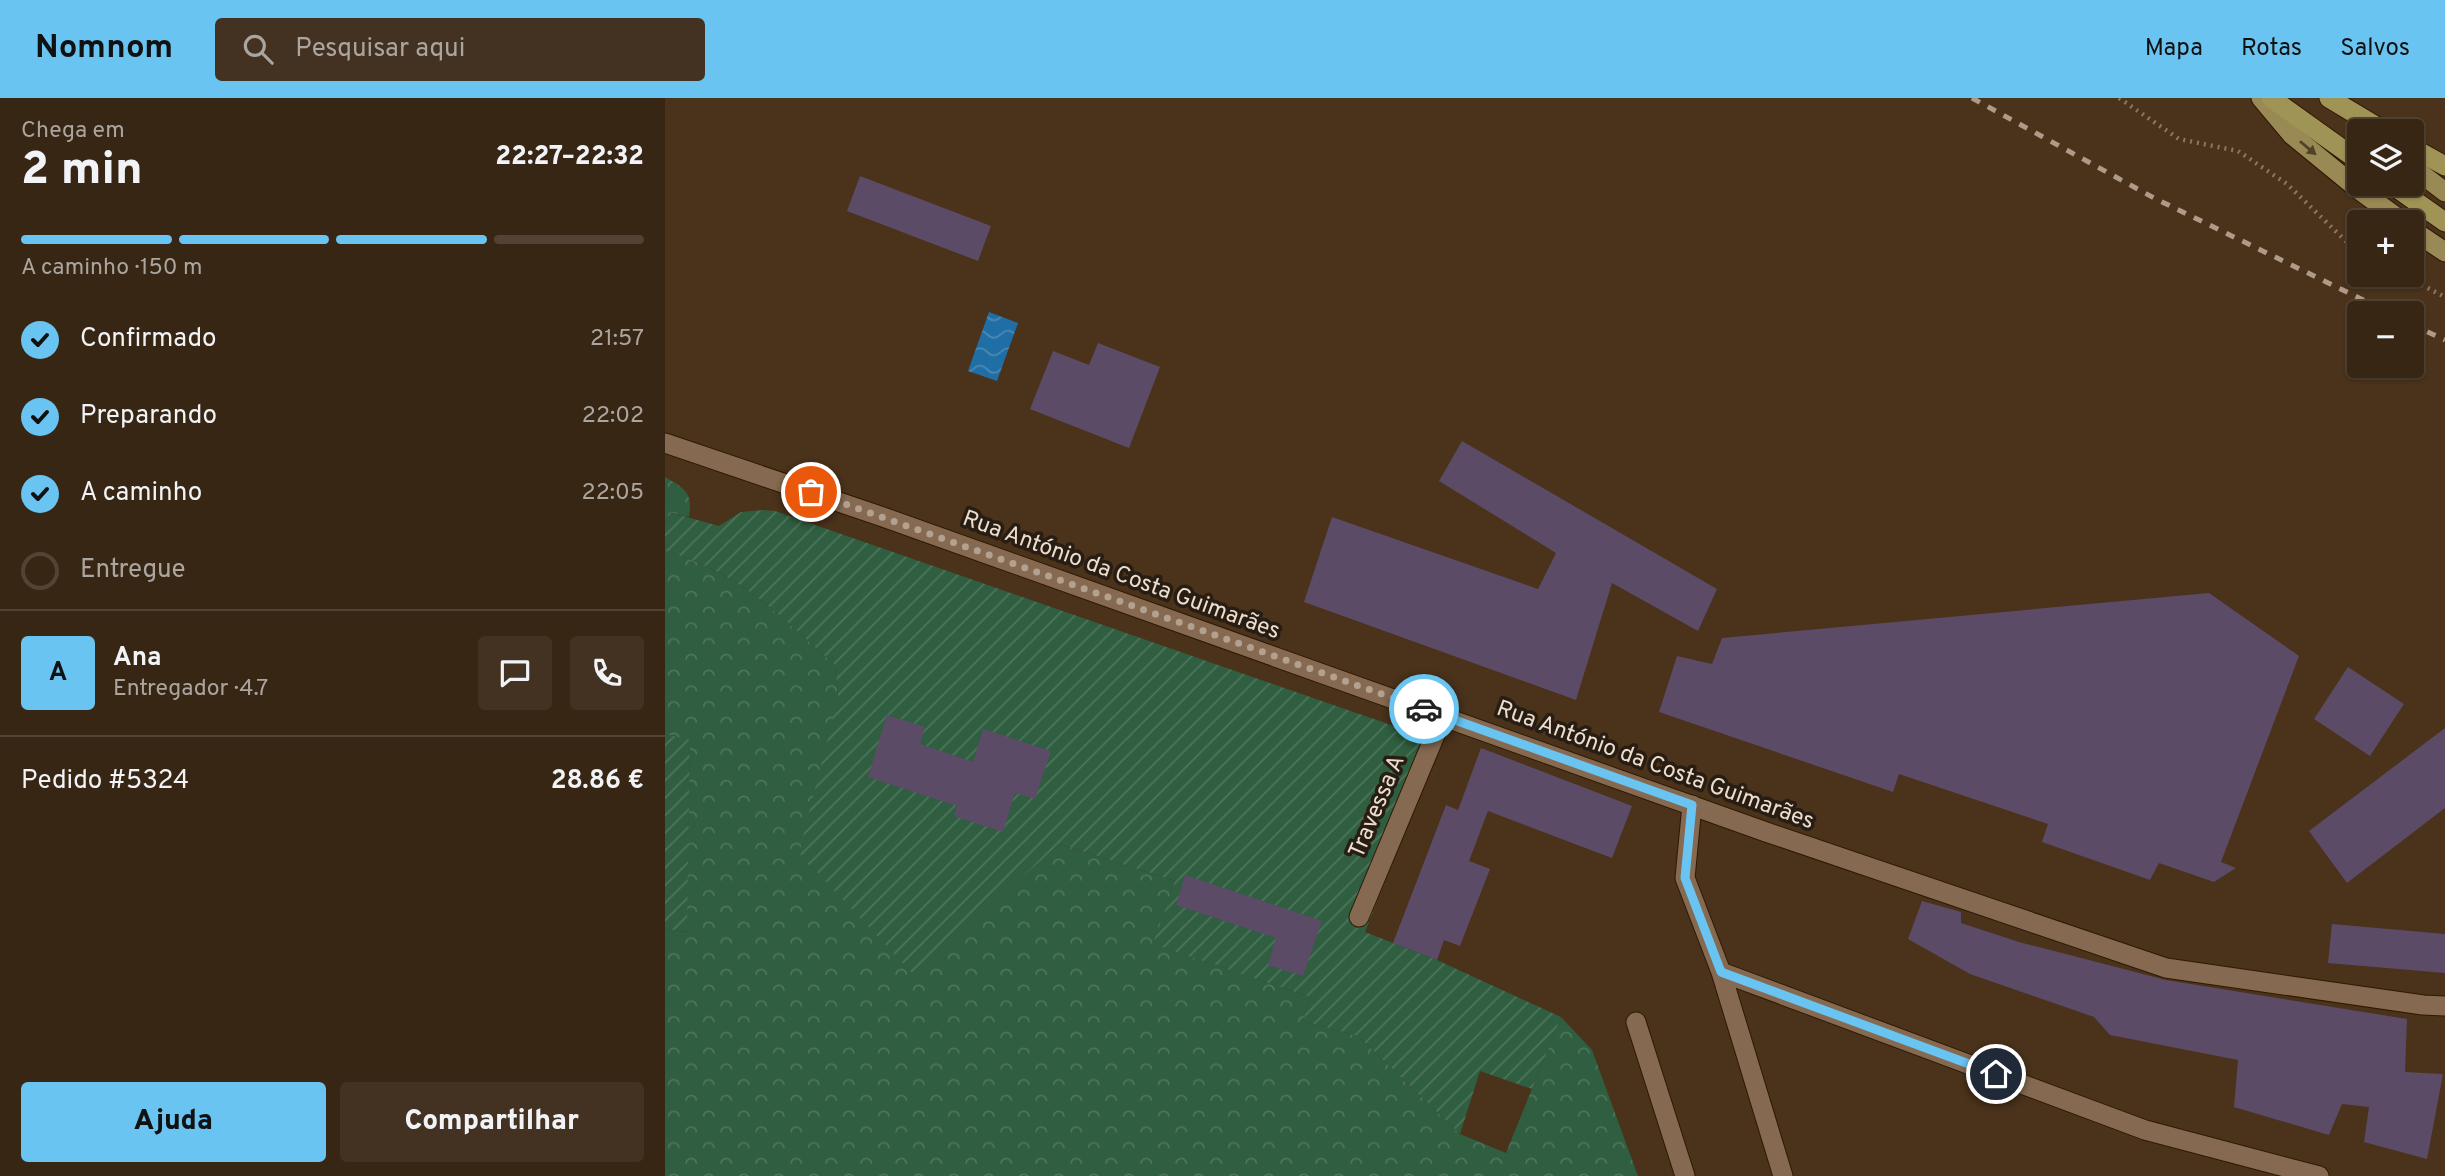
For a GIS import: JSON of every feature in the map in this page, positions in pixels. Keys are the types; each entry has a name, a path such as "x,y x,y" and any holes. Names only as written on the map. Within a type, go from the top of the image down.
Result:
{"highway":[{"path":"2271,98 2347,152"},
{"path":"2329,98 2364,119"},
{"path":"2424,154 2445,166"},
{"path":"2408,196 2445,222"}],"main road":[{"path":"2261,98 2292,135 2387,210"},
{"path":"2322,98 2349,119"},
{"path":"2424,176 2445,192"},
{"path":"2424,238 2445,253"},
{"name":"Rua António da Costa Guimarães","path":"665,443 883,517 1692,805 2167,968 2445,1006"},
{"name":"Travessa A","path":"1359,917 1443,716"},
{"path":"1692,805 1685,878 1721,972 1783,1176"},
{"path":"1721,972 2145,1130 2319,1176"},
{"path":"1636,1022 1685,1176"}],"path":[{"path":"2119,98 2179,139 2238,150 2287,184 2347,242"},
{"path":"2424,286 2445,297"}],"green space":[{"path":"665,477 686,492 690,502 689,517 669,512 665,523"},
{"path":"775,511 1440,742 1365,932 1437,960 1561,1017 1532,1089 1480,1071 1460,1134 1358,1036 1303,1021 1310,997 1153,944 1175,881 1060,844 912,973 799,853 838,697 835,665 776,612 737,583 692,560 665,551 665,523 669,512 719,526 741,512"},
{"path":"665,551 692,560 737,583 776,612 835,665 838,697 912,972 1060,844 1175,881 1154,944 1310,997 1303,1021 1358,1036 1460,1134 1506,1153 1561,1017 1592,1050 1638,1176 665,1176 665,929 686,932 690,741 665,734"},
{"path":"665,734 690,740 687,932 665,929"}],"water":[{"path":"989,312 1018,323 997,381 968,371"}],"building":[{"path":"860,176 991,226 978,261 847,211"},
{"path":"1098,343 1160,367 1129,448 1030,409 1053,351 1089,365"},
{"path":"1462,441 1717,589 1698,631 1612,583 1576,700 1304,602 1332,517 1538,589 1556,553 1439,481"},
{"path":"2209,593 2299,656 2221,862 2236,868 2214,882 2159,863 2150,880 2042,842 2048,824 1899,774 1893,792 1659,712 1677,656 1712,664 1722,638"},
{"path":"2348,667 2404,704 2370,756 2314,719"},
{"path":"887,715 925,727 920,744 973,762 983,729 1051,751 1035,799 1015,793 1003,832 954,816 957,806 868,777"},
{"path":"2445,728 2445,808 2347,883 2309,831"},
{"path":"1481,748 1632,806 1612,858 1488,811 1469,861 1490,869 1460,946 1444,940 1437,960 1393,943 1446,805 1458,810"},
{"path":"1185,875 1322,921 1303,976 1268,965 1276,938 1176,905"},
{"path":"1922,901 1961,912 1961,923 2019,942 2166,980 2407,1019 2405,1072 2443,1074 2427,1159 2364,1142 2369,1107 2342,1104 2329,1135 2234,1107 2238,1060 2110,1035 2094,1017 1970,974 1908,939"},
{"path":"2332,924 2445,934 2445,973 2328,963"}],"railway":[{"path":"1972,98 2154,198 2365,301"},
{"path":"2424,330 2445,340"}],"way so far":[{"path":"811,492 1424,709"}],"route":[{"path":"1424,709 1692,805 1685,878 1721,972 1996,1074"}]}
